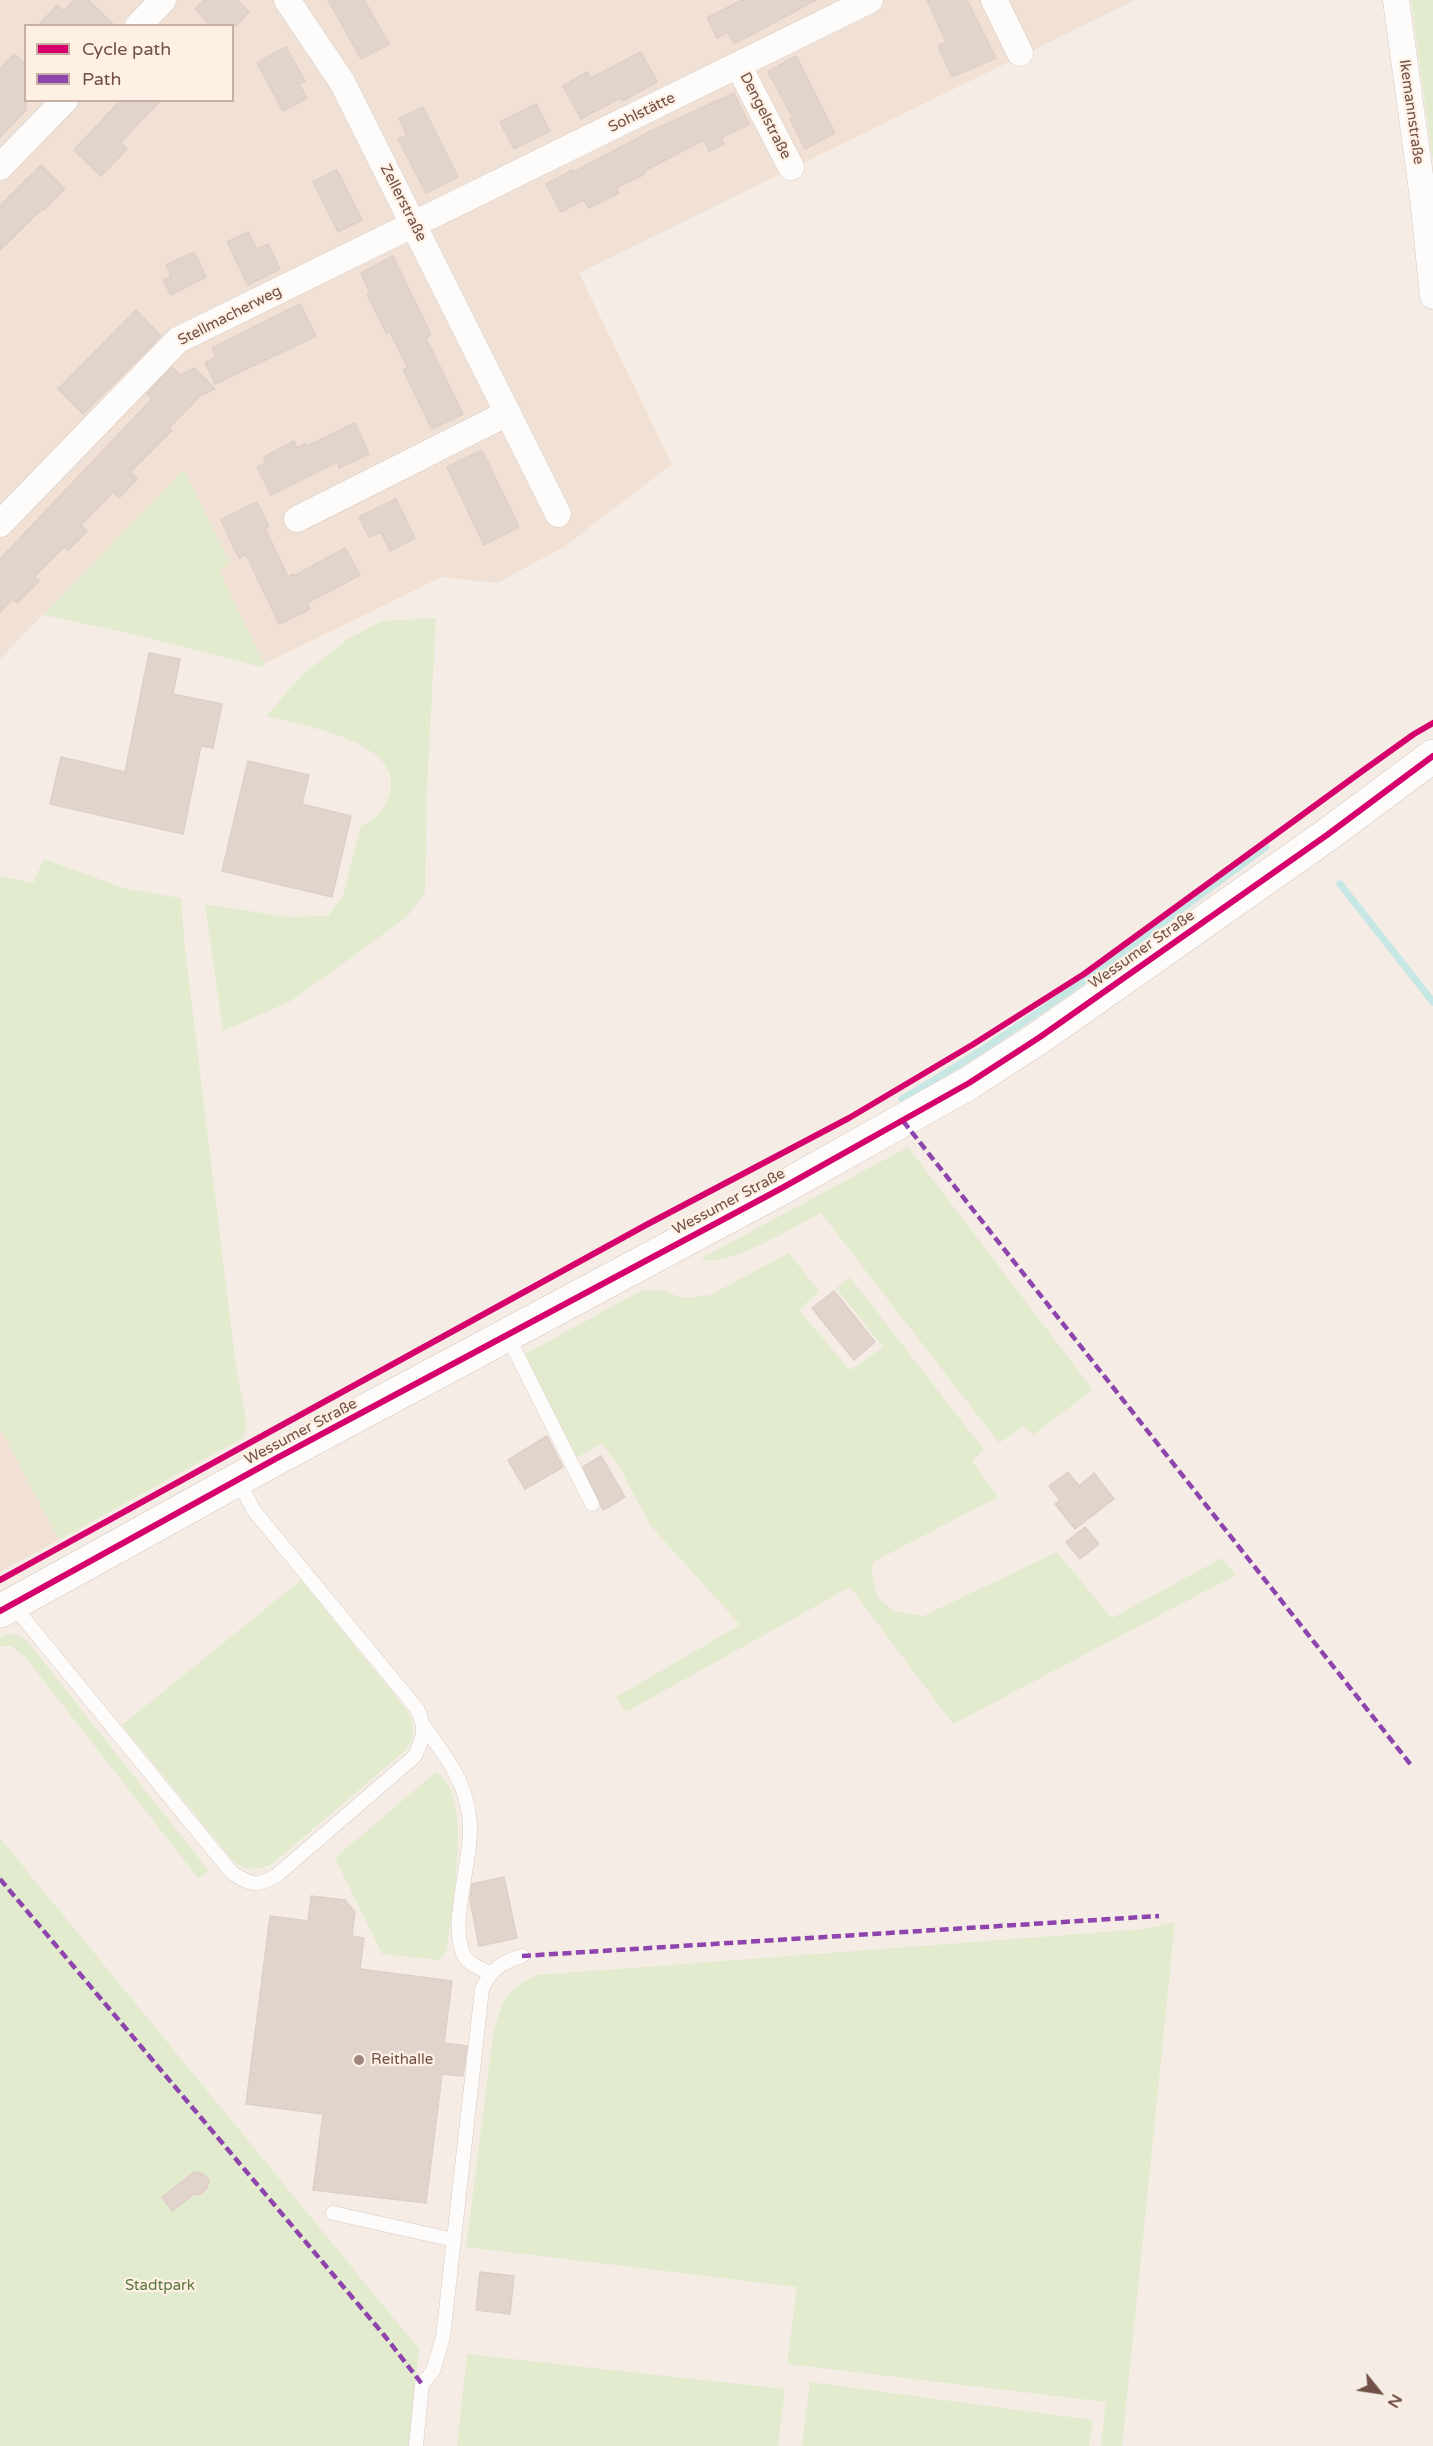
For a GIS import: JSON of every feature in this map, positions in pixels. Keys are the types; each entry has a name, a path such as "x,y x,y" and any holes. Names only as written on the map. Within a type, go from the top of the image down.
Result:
{"main road":[{"name":"Wessumer Straße","path":"6,1608 237,1480 782,1188 969,1083 1040,1037 1327,835 1433,756"}],"street":[{"path":"140,24 163,0"},
{"name":"Zellerstraße","path":"287,0 342,81 558,514"},
{"name":"Sohlstätte","path":"414,225 870,0"},
{"path":"994,0 1020,53"},
{"name":"Ikemannstraße","path":"1396,0 1423,198 1433,296"},
{"name":"Dengelstraße","path":"738,65 791,167"},
{"path":"0,167 63,102"},
{"name":"Stellmacherweg","path":"0,524 178,340 414,225"},
{"path":"297,519 508,413"}],"lane":[{"path":"507,1335 592,1504"},
{"path":"237,1480 255,1512 418,1710 424,1726 464,1789 470,1818 469,1850 460,1906 458,1944 468,1961 489,1973"},
{"path":"6,1608 217,1857 232,1873 248,1883 260,1885 276,1876 402,1768 415,1756 423,1740 424,1726"},
{"path":"416,2446 422,2384 434,2371 443,2337 482,1989 489,1973 503,1962 522,1956"},
{"path":"333,2213 454,2240"}],"shaded area":[{"path":"0,0 1135,0 579,273 672,464 564,547 497,583 442,577 264,664 219,570 230,563 183,471 0,659"},
{"path":"0,1428 59,1540 0,1572"}],"green space":[{"path":"1411,0 1433,0 1433,161"},
{"path":"184,470 230,564 219,570 264,668 138,635 43,615"},
{"path":"436,618 427,788 425,892 407,917 291,1001 223,1031 205,904 287,917 328,916 343,896 361,826 379,813 390,792 390,774 381,760 365,748 346,738 302,724 266,716 303,674 348,639 382,621"},
{"path":"44,859 127,889 181,898 185,949 236,1367 247,1424 243,1438 59,1540 0,1428 0,876 33,883"},
{"path":"908,1147 1093,1390 1033,1435 1024,1426 999,1443 821,1213 744,1252 727,1258 700,1259"},
{"path":"789,1253 819,1291 799,1310 850,1370 883,1347 836,1288 850,1277 984,1450 972,1461 998,1497 873,1562 872,1572 877,1597 894,1611 923,1616 1057,1552 1112,1618 1222,1558 1236,1575 953,1724 850,1587 626,1712 616,1697 740,1625 650,1525 618,1464 602,1444 575,1458 525,1354 641,1291 660,1290 684,1298 710,1295"},
{"path":"301,1580 409,1713 413,1728 412,1737 406,1750 272,1864 249,1868 235,1863 122,1725"},
{"path":"7,1634 19,1636 28,1642 209,1871 198,1878 25,1657 11,1646 0,1646 0,1637"},
{"path":"436,1772 448,1784 455,1803 458,1828 456,1883 447,1950 439,1960 382,1954 335,1858"},
{"name":"Stadtpark","path":"0,1838 419,2349 408,2446 0,2446"},
{"path":"1175,1922 1122,2446 1101,2446 1106,2402 787,2364 797,2287 466,2247 493,2035 506,1998 511,1991 527,1980 538,1975 1145,1929"},
{"path":"467,2354 785,2389 778,2446 457,2446"},
{"path":"810,2382 1093,2420 1089,2446 802,2446"}],"building":[{"path":"74,0 88,0 113,24 40,24 57,5 63,11"},
{"path":"204,0 237,0 249,12 234,26 234,24 209,24 195,9"},
{"path":"328,0 364,0 389,44 361,59"},
{"path":"742,0 816,0 734,44 728,32 717,38 707,18"},
{"path":"927,0 967,0 996,58 952,77 938,46 946,42"},
{"path":"286,47 305,81 299,84 307,98 283,111 257,63"},
{"path":"641,52 657,82 622,101 620,98 581,119 563,86 587,72 591,78"},
{"path":"14,54 24,63 26,110 0,137 0,69"},
{"path":"796,56 835,133 805,149 790,119 793,118 768,72"},
{"path":"734,93 749,124 721,138 724,144 709,151 704,140 616,188 619,193 589,208 584,200 561,212 546,184 573,170 574,172 649,132"},
{"path":"119,102 159,102 121,142 127,149 101,176 74,150"},
{"path":"536,104 550,131 514,149 500,122"},
{"path":"423,107 458,177 426,193 398,139 407,135 399,119"},
{"path":"41,165 65,189 0,250 0,206"},
{"path":"337,170 362,220 338,232 313,182"},
{"path":"248,232 257,249 268,244 280,269 248,285 227,242"},
{"path":"194,252 206,277 171,295 163,280 171,276 166,265"},
{"path":"393,256 431,335 426,338 463,414 432,429 403,370 408,368 390,332 386,333 367,294 370,293 361,273"},
{"path":"300,304 316,336 215,384 205,363 216,357 212,348"},
{"path":"136,310 161,336 83,414 58,389"},
{"path":"172,367 180,375 194,368 215,389 200,396 169,428 172,430 130,472 137,479 119,498 113,492 81,525 87,531 68,550 64,547 34,577 39,581 17,603 13,599 0,612 0,559 152,399 147,394"},
{"path":"355,423 369,454 339,468 337,462 271,495 257,467 266,463 264,457 294,441 297,448 306,443 307,446"},
{"path":"482,450 519,527 484,545 447,467"},
{"path":"396,499 415,538 390,551 381,532 369,537 359,517"},
{"path":"257,502 269,526 265,528 288,577 293,574 294,576 345,548 360,575 307,603 310,609 279,624 246,554 239,558 221,520"},
{"path":"149,653 180,659 173,694 222,704 213,748 201,746 183,834 50,804 61,757 125,772"},
{"path":"248,761 309,775 302,804 351,816 332,897 222,871"},
{"path":"834,1291 875,1342 854,1360 812,1308"},
{"path":"547,1436 563,1467 525,1489 508,1460"},
{"path":"601,1456 625,1497 603,1510 583,1467"},
{"path":"1068,1472 1079,1486 1094,1473 1114,1499 1075,1529 1055,1504 1060,1500 1049,1486"},
{"path":"1085,1527 1099,1544 1080,1559 1066,1542"},
{"path":"504,1877 517,1938 479,1946 470,1900 472,1884"},
{"name":"Reithalle","path":"311,1896 345,1900 355,1912 352,1936 364,1938 360,1969 452,1981 444,2043 467,2046 463,2076 442,2074 426,2203 313,2190 323,2114 246,2104 270,1916 308,1921"},
{"path":"194,2172 203,2174 209,2180 207,2188 201,2194 194,2194 172,2211 162,2197"},
{"path":"480,2272 514,2276 510,2314 476,2310"}],"waterway":[{"path":"902,1099 1042,1010 1266,847"},
{"path":"1340,884 1433,1002"}],"marked path":[{"path":"903,1121 1411,1765"},
{"path":"0,1879 384,2335 422,2384"},
{"path":"522,1956 1159,1916"}],"cycle path":[{"path":"0,1580 646,1225 849,1118 972,1045 1084,974 1361,772 1433,723"},
{"path":"0,1611 277,1458 782,1188 969,1083 1040,1037 1327,835 1433,756"}],"place":[{"name":"Reithalle","path":"359,2060"}]}
